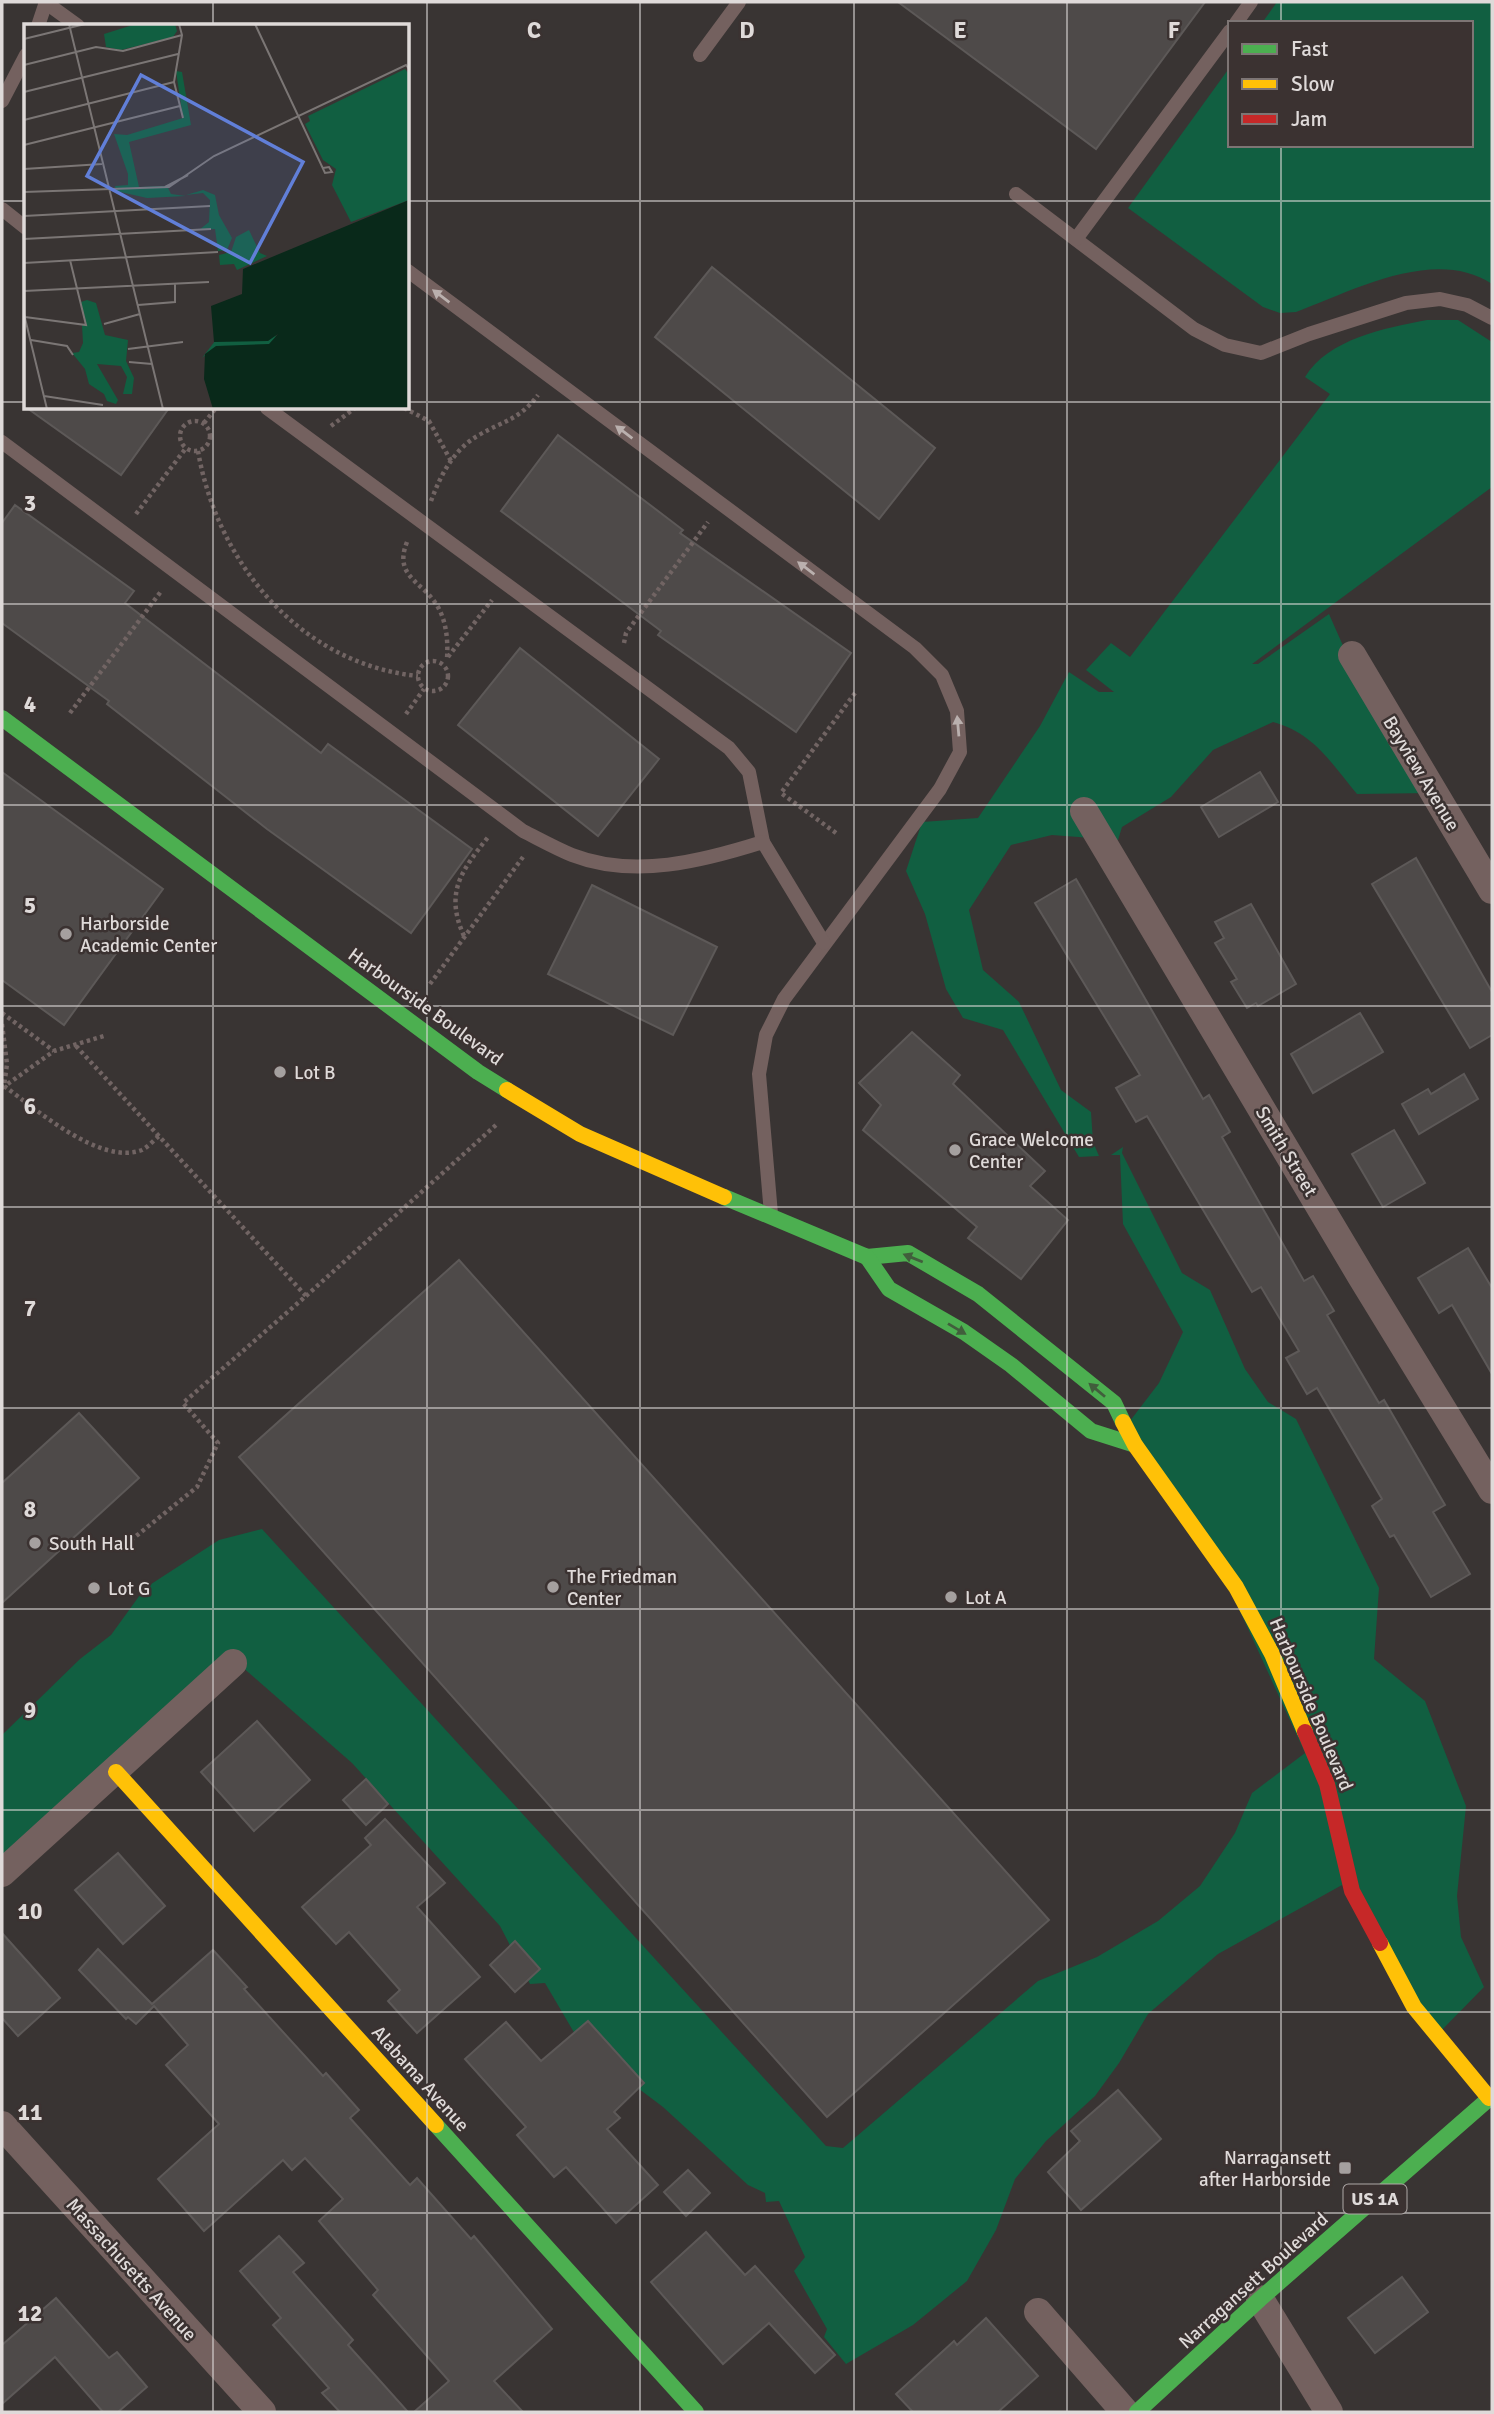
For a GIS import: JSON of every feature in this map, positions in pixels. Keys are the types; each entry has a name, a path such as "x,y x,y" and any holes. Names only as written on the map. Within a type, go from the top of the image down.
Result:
{"street":[{"name":"Bayview Avenue","path":"1352,655 1492,890"},
{"name":"Harbourside Boulevard","path":"2,718 478,1072 580,1134 771,1219 867,1257 908,1253 978,1294 1114,1404 1135,1445 1236,1587 1272,1654 1328,1784 1352,1891 1414,2007 1491,2099"},
{"name":"Smith Street","path":"1084,811 1492,1490"},
{"path":"867,1257 889,1289 964,1332 1011,1365 1091,1431 1135,1445"},
{"path":"2,1873 233,1663"},
{"name":"Alabama Avenue","path":"116,1772 696,2412"},
{"name":"Narragansett Boulevard","path":"1137,2412 1259,2299 1491,2099"},
{"name":"Massachusetts Avenue","path":"2,2125 262,2412"},
{"path":"1259,2299 1329,2412"},
{"path":"1038,2312 1125,2412"}],"lane":[{"path":"39,24 46,2 75,24"},
{"path":"700,55 739,2"},
{"path":"1237,21 1251,2"},
{"path":"1076,239 1228,34"},
{"path":"2,101 24,59"},
{"path":"1016,194 1194,329 1226,345 1261,353 1406,303 1440,299 1467,305 1492,318"},
{"path":"2,209 24,226"},
{"path":"410,272 915,648 942,675 957,710 960,752 940,789 784,999 766,1035 759,1074 771,1219"},
{"path":"270,410 729,748 749,772 763,842 824,943"},
{"path":"2,442 523,831 573,855 625,866 671,865 763,842"}],"path":[{"path":"427,511 451,461 476,437 524,412 551,377"},
{"path":"204,423 214,410"},
{"path":"322,433 352,410"},
{"path":"408,410 429,421 451,461"},
{"path":"191,421 204,423 211,438 206,447 198,451 186,448 180,440 183,426 191,421"},
{"path":"130,522 186,448"},
{"path":"198,451 208,497 226,539 240,564 276,608 319,641 344,654 394,674 418,676"},
{"path":"622,656 626,634 721,504"},
{"path":"411,536 402,555 404,566 411,579 431,597 440,611 448,642 447,659"},
{"path":"70,713 170,579"},
{"path":"443,665 499,591"},
{"path":"424,689 418,676 419,668 427,662 443,665"},
{"path":"424,689 436,691 444,686 448,677 443,665"},
{"path":"399,723 424,689"},
{"path":"835,833 781,793 855,693"},
{"path":"464,936 456,913 458,879 490,835"},
{"path":"430,984 531,847"},
{"path":"2,1013 54,1051"},
{"path":"2,1024 6,1064 3,1087"},
{"path":"3,1087 54,1051 104,1036"},
{"path":"76,1046 306,1296"},
{"path":"3,1087 66,1131 97,1147 125,1153 144,1149 159,1136"},
{"path":"130,1541 197,1487 218,1443 183,1403 500,1121"}],"green space":[{"path":"1277,2 1492,2 1492,284 1470,273 1445,269 1420,271 1368,284 1296,312 1280,313 1263,307 1128,208 1228,70 1228,147 1473,147 1473,21 1263,21"},
{"path":"1427,320 1458,320 1492,342 1492,487 1252,664 1258,664 1329,614 1348,657 1431,793 1357,794 1311,741 1273,722 1213,750 1171,797 1122,827 1118,840 1052,835 1011,845 969,910 983,970 1019,1002 1061,1090 1091,1112 1093,1142 1099,1156 1079,1157 1003,1030 963,1018 946,989 925,914 906,871 922,822 978,818 1040,726 1069,672 1099,692 1114,692 1086,670 1111,643 1130,657 1330,394 1305,377 1315,364 1328,353 1359,337"},
{"path":"1123,1147 1122,1153 1182,1273 1210,1290 1245,1369 1268,1402 1296,1419 1379,1588 1374,1659 1425,1701 1466,1806 1457,1896 1461,1937 1484,1987 1435,2037 1342,1885 1218,1954 1148,2014 1119,2063 1095,2096 1046,2141 1015,2179 996,2230 967,2281 913,2325 846,2364 824,2337 827,2329 794,2271 805,2257 779,2201 766,2202 765,2193 748,2185 663,2107 582,2046 545,1983 530,1984 500,1926 352,1763 233,1659 2,1869 2,1735 80,1659 111,1635 145,1588 219,1540 262,1529 826,2146 843,2148 1038,1981 1097,1957 1158,1921 1200,1886 1235,1833 1252,1793 1305,1753 1217,1561 1120,1434 1159,1383 1183,1332 1123,1224 1120,1155 1111,1155"}],"building":[{"path":"898,2 1205,2 1096,149"},
{"path":"712,267 935,448 879,519 655,337"},
{"path":"30,410 168,410 121,475"},
{"path":"558,435 683,530 680,533 851,653 796,732 658,635 661,631 501,511"},
{"path":"15,505 134,591 125,603 321,753 328,744 472,849 411,933 267,829 107,704 109,701 2,623 2,523"},
{"path":"520,648 659,759 598,836 458,725"},
{"name":"Harborside Academic Center","path":"2,772 163,889 64,1025 2,980"},
{"path":"1260,772 1278,802 1219,837 1201,807"},
{"path":"1416,858 1492,992 1492,1035 1470,1048 1372,884"},
{"path":"1076,879 1203,1099 1209,1095 1230,1132 1222,1137 1304,1281 1313,1276 1334,1311 1327,1315 1379,1403 1384,1400 1445,1505 1433,1512 1470,1574 1431,1597 1394,1535 1390,1537 1372,1506 1382,1499 1317,1388 1307,1394 1286,1358 1299,1351 1261,1287 1252,1292 1147,1116 1136,1122 1116,1088 1140,1075 1035,903"},
{"path":"592,885 717,947 673,1035 548,974"},
{"path":"1251,904 1296,984 1258,1006 1256,1003 1247,1008 1231,982 1237,979 1215,943 1224,938 1215,922"},
{"path":"1360,1013 1383,1052 1313,1093 1291,1054"},
{"name":"Grace Welcome Center","path":"912,1032 960,1075 953,1084 1045,1171 1030,1186 1068,1220 1021,1279 968,1238 977,1227 863,1130 881,1105 859,1083"},
{"path":"1464,1074 1478,1099 1419,1134 1402,1104 1428,1089 1431,1094"},
{"path":"1394,1130 1425,1183 1383,1207 1352,1154"},
{"path":"1468,1248 1492,1288 1492,1374 1452,1305 1439,1313 1418,1278"},
{"name":"The Friedman Center","path":"459,1260 1049,1920 827,2117 239,1457"},
{"name":"South Hall","path":"79,1413 139,1478 2,1603 2,1483"},
{"path":"257,1721 310,1780 254,1831 201,1772"},
{"path":"366,1779 388,1804 366,1825 343,1800"},
{"path":"385,1819 445,1883 417,1907 480,1977 417,2033 388,2001 400,1990 349,1932 336,1944 302,1907 371,1845 365,1838"},
{"path":"118,1853 165,1906 123,1944 75,1890"},
{"path":"2,1933 60,1998 18,2036 2,2018"},
{"path":"515,1941 540,1969 515,1992 490,1965"},
{"path":"98,1949 152,2004 213,1950 247,1987 244,1989 323,2076 326,2073 359,2110 350,2118 410,2185 417,2178 471,2239 474,2236 552,2329 494,2381 523,2412 414,2412 449,2381 373,2295 378,2290 319,2221 343,2199 305,2158 292,2170 283,2160 204,2231 158,2179 219,2124 166,2065 188,2045 154,2006 136,2024 128,2017 126,2019 79,1970"},
{"path":"588,2021 644,2083 614,2112 620,2118 607,2129 658,2185 616,2223 566,2167 554,2177 517,2135 526,2127 465,2059 506,2022 541,2061"},
{"path":"1118,2090 1161,2139 1081,2210 1048,2172 1080,2141 1071,2131"},
{"path":"688,2170 710,2193 686,2216 664,2192"},
{"path":"706,2232 745,2275 755,2266 835,2355 815,2373 769,2323 723,2364 651,2282"},
{"path":"279,2236 304,2263 293,2272 353,2340 348,2345 408,2412 340,2412 322,2393 329,2388 273,2325 281,2318 240,2271"},
{"path":"1402,2277 1428,2312 1375,2353 1348,2318"},
{"path":"56,2298 109,2358 117,2352 147,2387 118,2412 103,2412 55,2357 2,2404 2,2345"},
{"path":"986,2318 1038,2376 998,2412 913,2412 896,2394 954,2341 957,2345"}],"traffic: fast":[{"path":"2,718 478,1072 507,1090"},
{"path":"724,1197 867,1257 908,1253 978,1294 1114,1403 1123,1422"},
{"path":"867,1257 889,1289 964,1332 1011,1365 1091,1431 1135,1445"},
{"path":"1137,2412 1260,2299 1492,2096"},
{"path":"436,2125 696,2412"}],"traffic: slow":[{"path":"507,1090 580,1134 724,1197"},
{"path":"1123,1422 1135,1445 1236,1587 1272,1654 1305,1732"},
{"path":"116,1772 436,2125"},
{"path":"1380,1943 1414,2007 1489,2098"}],"traffic: jam":[{"path":"1305,1732 1327,1784 1352,1891 1380,1943"}],"place":[{"name":"Harborside Academic Center","path":"66,934"},
{"name":"Lot B","path":"280,1072"},
{"name":"Grace Welcome Center","path":"955,1150"},
{"name":"South Hall","path":"35,1543"},
{"name":"The Friedman Center","path":"553,1587"},
{"name":"Lot G","path":"94,1588"},
{"name":"Lot A","path":"951,1597"},
{"name":"Narragansett after Harborside","path":"1345,2168"}]}
